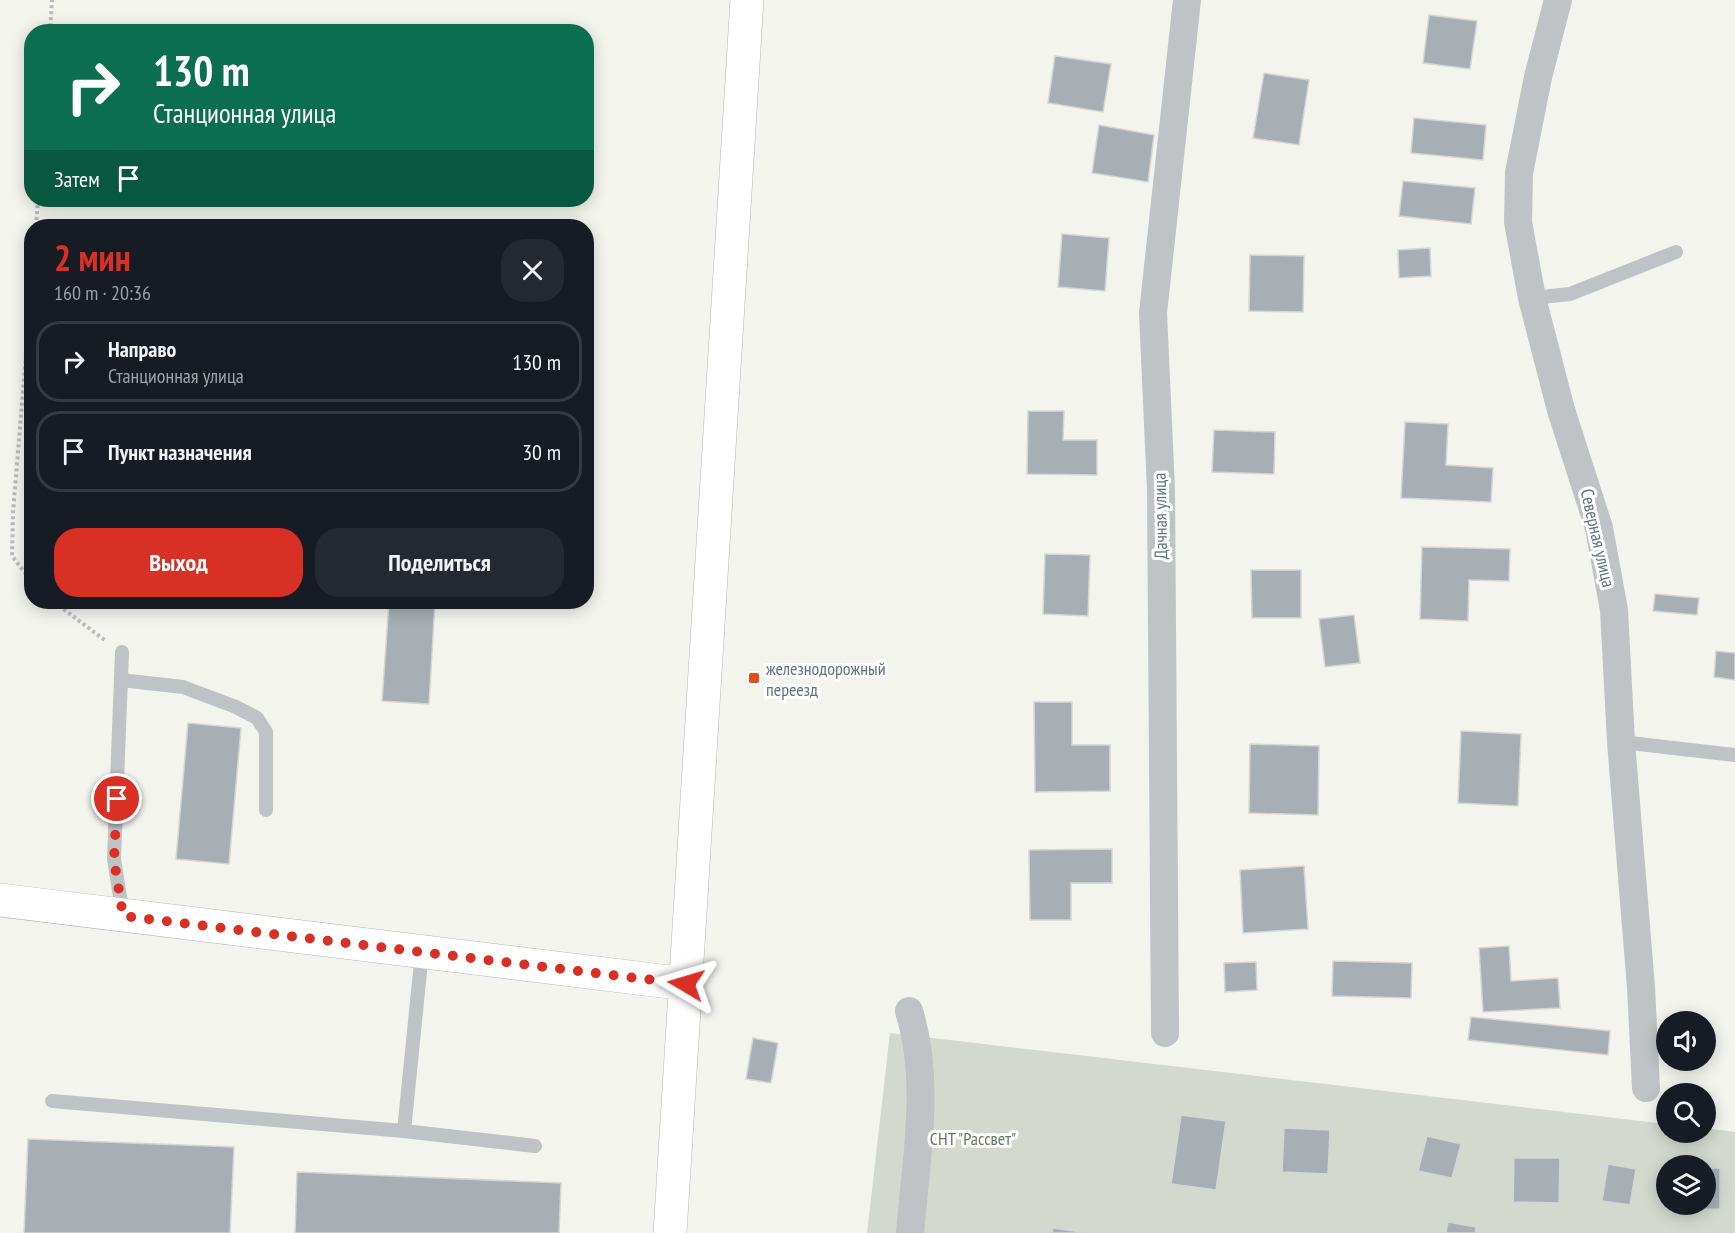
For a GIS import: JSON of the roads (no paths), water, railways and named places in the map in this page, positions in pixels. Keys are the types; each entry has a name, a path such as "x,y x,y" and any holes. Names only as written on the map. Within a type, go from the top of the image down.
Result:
{"street":[{"path":"670,1233 747,0"},
{"name":"Дачная улица","path":"1164,1033 1161,490 1153,313 1187,0"},
{"name":"Северная улица","path":"1558,0 1538,77 1519,173 1518,222 1532,298 1561,410 1599,528 1614,610 1621,742 1641,987 1646,1088"},
{"path":"0,900 686,984"},
{"path":"909,1011 917,1036 922,1092 910,1233"}],"lane":[{"path":"1532,298 1570,294 1676,252"},
{"path":"122,652 114,860 123,916"},
{"path":"121,680 183,687 236,707 257,718 266,732 266,810"},
{"path":"1621,742 1735,754"},
{"path":"404,1131 423,952"},
{"path":"52,1101 404,1131 535,1146"}],"place":[{"name":"железнодорожный переезд","path":"754,678"}],"park label":[{"name":"СНТ \"Рассвет\"","path":"973,1138"}]}
